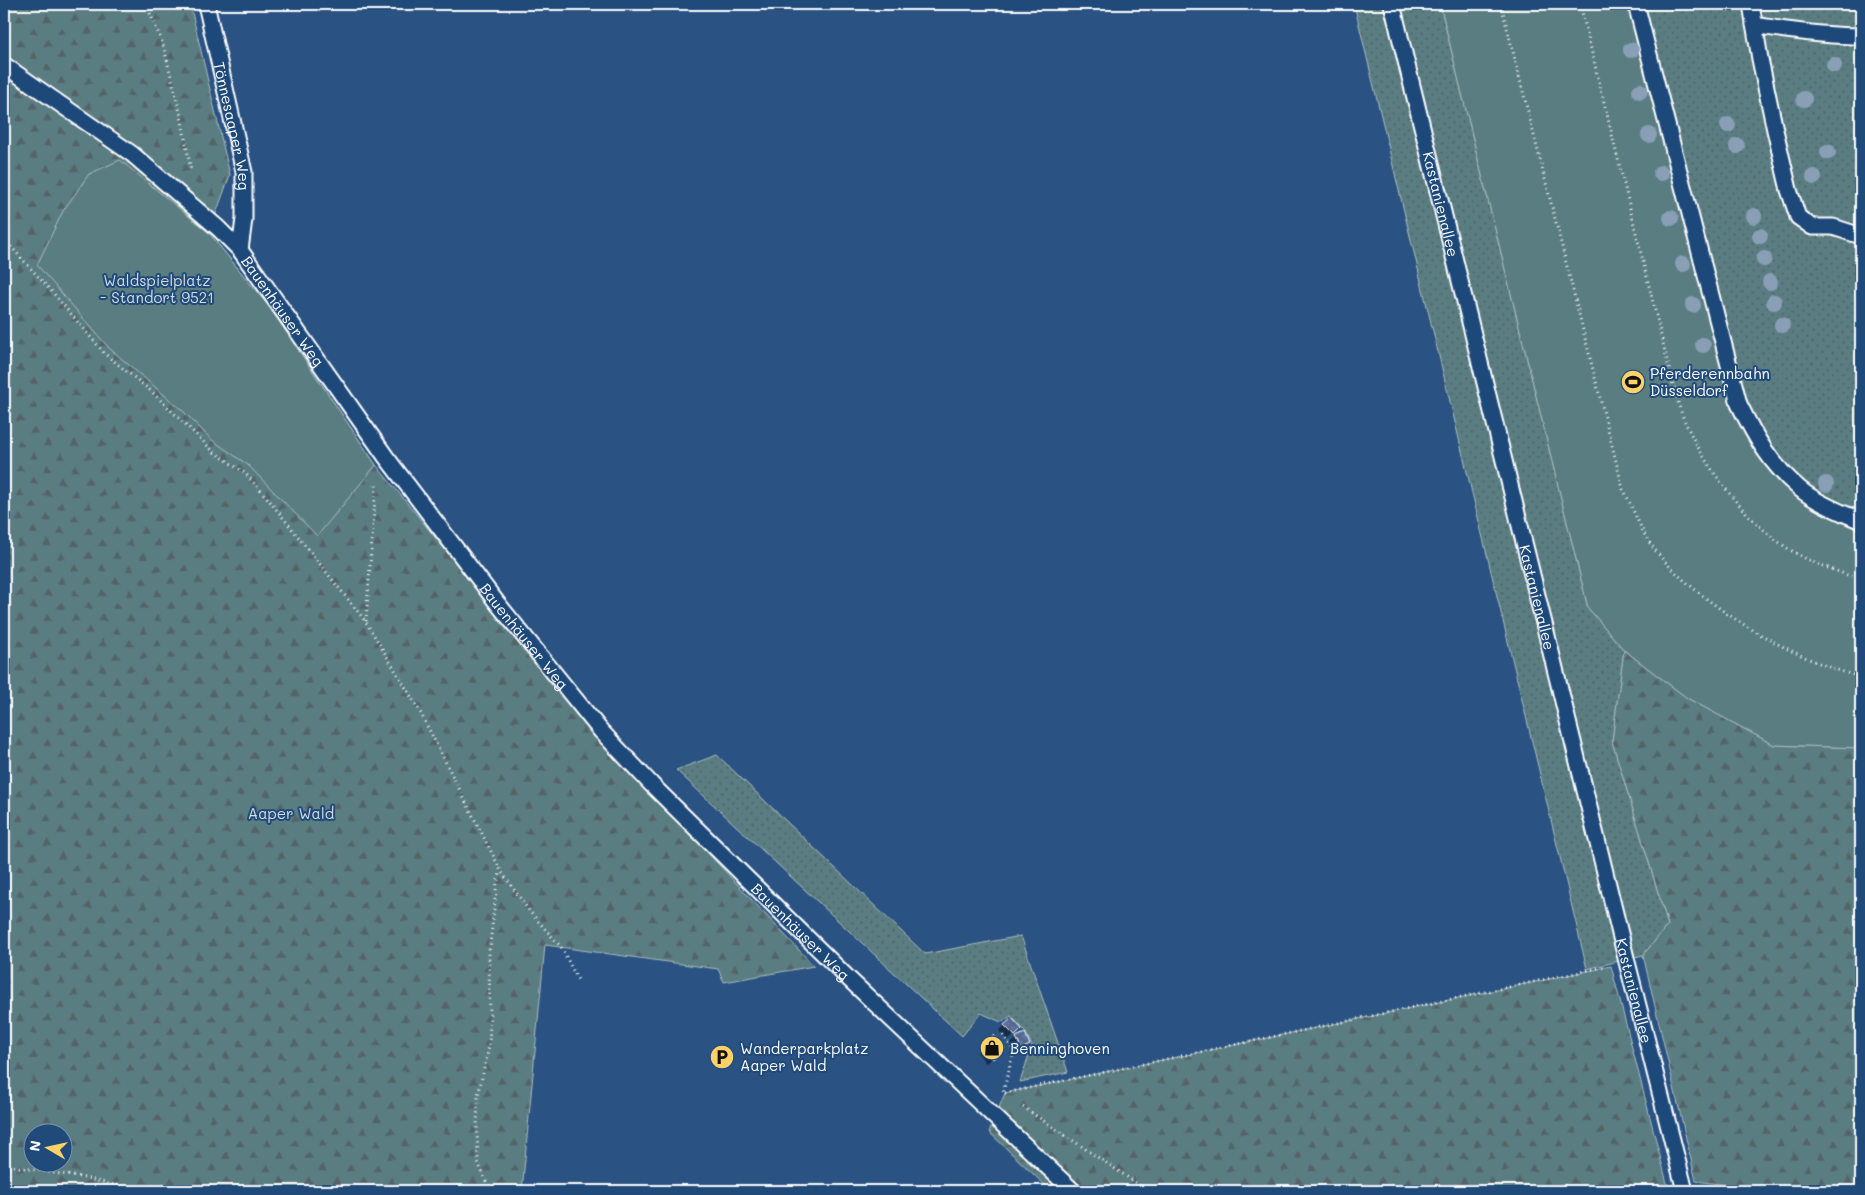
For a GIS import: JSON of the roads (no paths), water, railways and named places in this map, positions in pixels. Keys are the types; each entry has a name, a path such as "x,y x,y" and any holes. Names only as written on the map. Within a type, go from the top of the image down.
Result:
{"lane":[{"name":"Tönnesaaper Weg","path":"206,4 244,172 244,219 240,250"},
{"name":"Kastanienallee","path":"1392,4 1685,1191"},
{"path":"1636,4 1739,404 1754,436 1777,466 1801,490 1861,521"},
{"path":"1751,4 1775,130 1789,190 1798,217 1812,227 1832,227 1861,236"},
{"path":"1754,25 1819,35 1861,36"},
{"name":"Bauenhäuser Weg","path":"4,65 132,154 218,228 240,250 386,456 498,604 601,731 652,785 849,980 1073,1191"}],"place":[{"name":"Pferderennbahn Düsseldorf","path":"1633,382"},
{"name":"Benninghoven","path":"992,1048"},
{"name":"Wanderparkplatz Aaper Wald","path":"722,1057"}],"park label":[{"name":"Waldspielplatz - Standort 9521","path":"157,288"},
{"name":"Aaper Wald","path":"291,813"}]}
